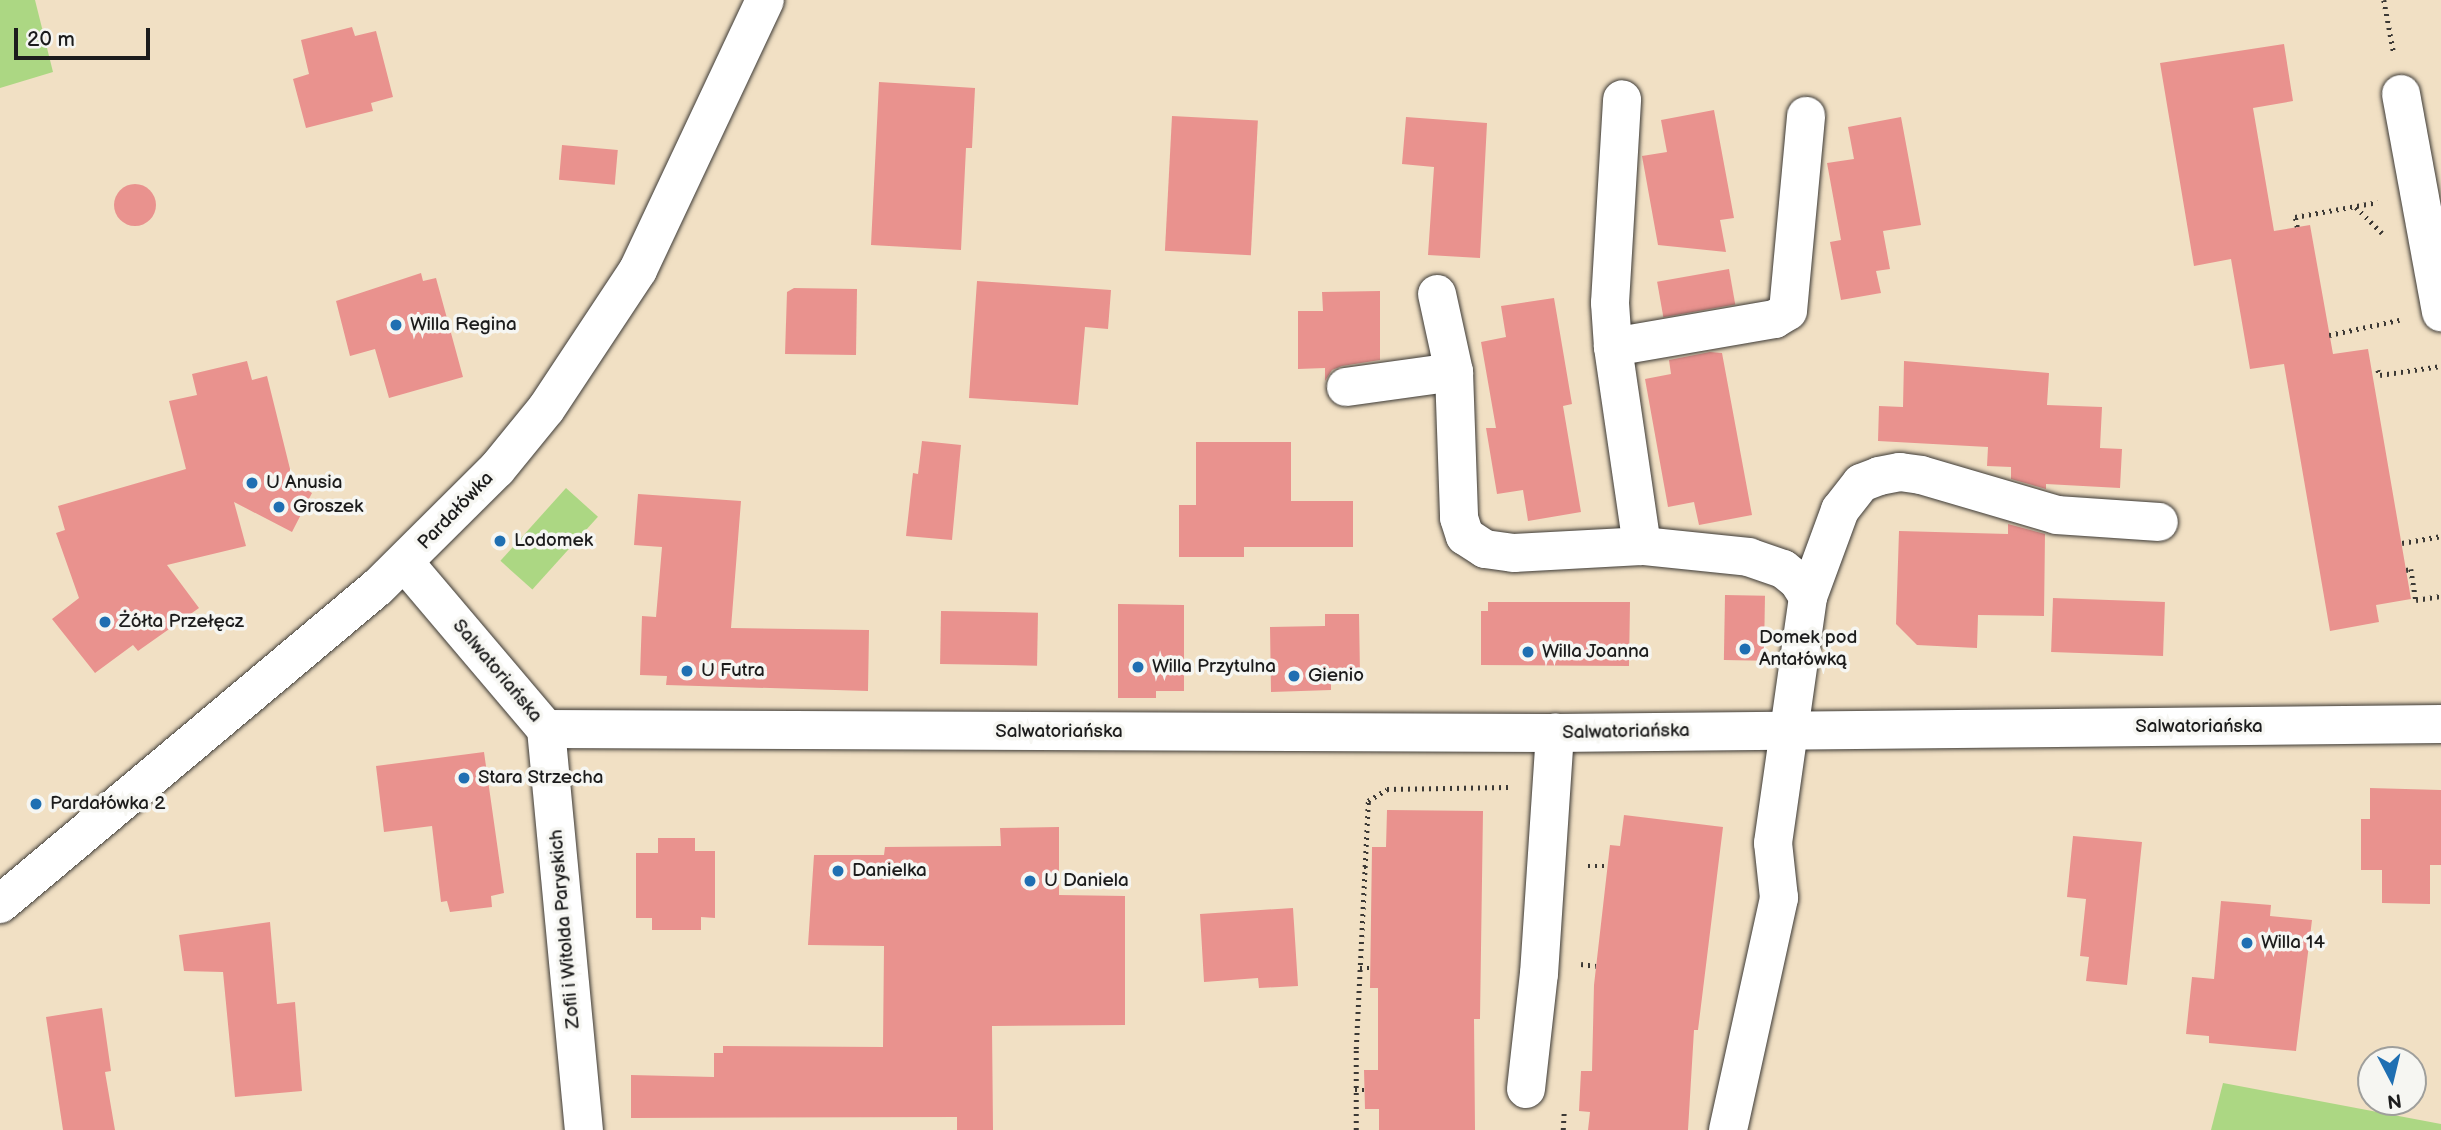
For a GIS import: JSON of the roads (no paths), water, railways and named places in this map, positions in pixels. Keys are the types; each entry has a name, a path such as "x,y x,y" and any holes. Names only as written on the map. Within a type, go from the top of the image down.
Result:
{"street":[{"name":"Pardałówka","path":"0,904 405,563 497,469 594,341 663,222 765,0"},
{"path":"2401,94 2440,306"},
{"path":"1622,99 1610,303 1613,347 1645,546"},
{"path":"1613,347 1774,318 1788,311 1805,116"},
{"path":"1437,294 1454,372 1459,517 1465,536 1485,549 1514,553 1645,546 1749,557 1783,569 1798,581 1807,616"},
{"path":"1346,387 1454,372"},
{"path":"1728,1130 1779,898 1773,844 1807,616 1840,510 1861,483 1900,472 1921,475 2057,515 2159,522"},
{"name":"Salwatoriańska","path":"405,563 546,729 1555,733 2441,724"},
{"name":"Zofii i Witolda Paryskich","path":"546,729 584,1130"},
{"path":"1526,1089 1555,733"}],"place":[{"name":"Willa Regina","path":"396,325"},
{"name":"U Anusia","path":"252,483"},
{"name":"Groszek","path":"279,507"},
{"name":"Lodomek","path":"500,541"},
{"name":"Żółta Przełęcz","path":"105,622"},
{"name":"Domek pod Antałówką","path":"1745,649"},
{"name":"Willa Joanna","path":"1528,652"},
{"name":"Willa Przytulna","path":"1138,667"},
{"name":"U Futra","path":"687,671"},
{"name":"Gienio","path":"1294,676"},
{"name":"Stara Strzecha","path":"464,778"},
{"name":"Pardałówka 2","path":"36,804"},
{"name":"Danielka","path":"838,871"},
{"name":"U Daniela","path":"1030,881"},
{"name":"Willa 14","path":"2247,943"}]}
